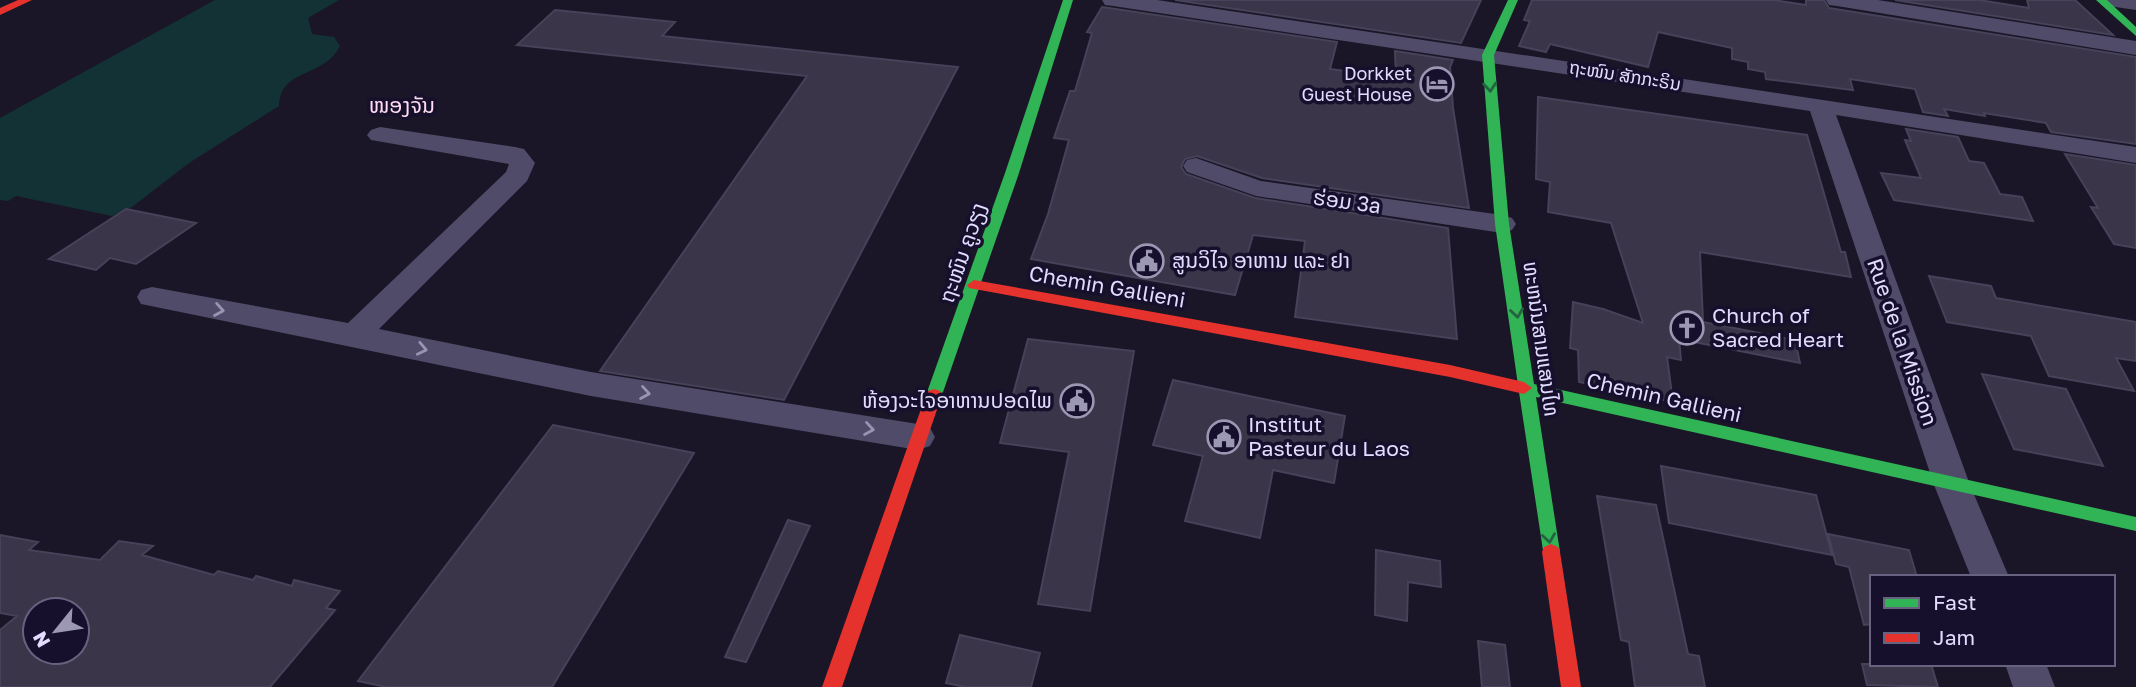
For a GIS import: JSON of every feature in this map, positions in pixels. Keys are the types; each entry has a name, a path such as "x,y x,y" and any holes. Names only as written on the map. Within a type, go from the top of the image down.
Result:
{"street":[{"name":"ຖະໜົນ ຄູວຽງ","path":"832,687 918,437 975,285 1068,0"},
{"name":"ຖະໜົນ ສັກກະຣິນ","path":"1113,0 1164,4 1290,26 2136,155"},
{"path":"1290,26 1302,0"},
{"name":"ທະຫນົນສາມແສນໄທ","path":"1513,0 1488,55 1502,224 1571,687"},
{"path":"1837,0 2136,48"},
{"path":"2101,0 2136,33"},
{"path":"2110,0 2136,5"},
{"name":"Rue de la Mission","path":"1820,105 1952,485 1989,575"},
{"path":"355,335 518,175 522,163 515,155 380,135"},
{"name":"ຮ່ອມ 3a","path":"1196,166 1256,188 1502,224"},
{"name":"Chemin Gallieni","path":"975,285 1448,371 2136,524"},
{"path":"152,297 355,335 591,384 918,437"},
{"path":"2026,666 2034,687"}],"green space":[{"path":"215,0 339,0 308,18 312,34 334,37 340,46 324,64 287,85 281,94 279,106 189,163 132,207 112,216 16,196 8,201 0,200 0,118"}],"building":[{"path":"1175,0 1481,0 1461,43"},
{"path":"1532,0 1773,0 1806,5 1806,0 1824,0 1829,8 2136,57 2136,144 2051,132 2046,123 1984,113 1985,116 1944,109 1948,116 1923,112 1915,89 1850,79 1853,90 1766,79 1765,72 1748,69 1748,62 1732,59 1732,48 1658,32 1648,67 1550,44 1546,52 1519,46 1530,21 1524,20"},
{"path":"1895,0 1979,0 2029,8 2027,0 2075,0 2113,35"},
{"path":"1102,7 1337,42 1330,69 1396,78 1395,51 1453,60 1450,67 1453,108 1469,208 1262,178 1197,156 1185,159 1181,167 1186,174 1255,198 1448,228 1457,339 1295,317 1305,241 1253,235 1235,295 1031,259 1048,214 1069,140 1054,138 1070,91 1075,91 1092,33 1087,32"},
{"path":"555,10 675,22 662,36 958,67 784,400 600,371 807,76 517,45"},
{"path":"1538,97 1807,135 1841,252 1845,252 1851,277 1700,252 1703,322 1795,340 1800,363 1679,339 1681,360 1667,357 1673,402 1579,382 1578,350 1570,348 1573,302 1643,323 1611,223 1548,212 1550,182 1536,179"},
{"path":"1906,129 1958,137 1969,161 1984,163 2000,194 2022,197 2033,221 1894,200 1881,173 1921,178 1905,140 1911,141"},
{"path":"2065,154 2136,165 2136,248 2114,244 2091,207 2098,208"},
{"path":"126,209 196,223 136,264 110,258 96,270 49,259"},
{"path":"1929,276 1991,286 1996,298 2136,322 2136,361 2116,358 2134,391 2049,376 2031,336 1947,322"},
{"path":"1028,339 1134,351 1090,611 1038,604 1069,452 1000,443"},
{"path":"1982,374 2066,389 2103,466 2014,449"},
{"path":"1173,380 1345,416 1334,483 1273,470 1260,538 1185,521 1203,456 1153,445"},
{"path":"553,425 694,453 552,687 386,687 358,681"},
{"path":"1661,466 1816,495 1832,555 1669,523"},
{"path":"1597,496 1656,505 1688,654 1699,656 1705,687 1635,687 1629,642 1621,640"},
{"path":"788,520 810,526 746,662 725,657"},
{"path":"1828,534 1909,550 1916,575 1870,575 1870,624 1864,625 1849,567 1836,564"},
{"path":"0,535 38,542 29,550 100,560 119,541 153,546 142,555 214,575 218,571 253,580 256,576 292,586 294,580 340,591 326,608 335,610 270,687 0,687 0,630 17,616 0,613"},
{"path":"1376,550 1440,561 1441,587 1408,582 1407,621 1375,615"},
{"path":"960,635 1040,653 1031,687 965,687 946,683"},
{"path":"1478,641 1505,645 1510,687 1482,687"},
{"path":"1862,664 1932,666 1938,687 1867,685"}],"traffic: fast":[{"path":"934,395 1012,173 1068,0"},
{"path":"1513,0 1488,55 1502,224 1551,552"},
{"path":"2101,0 2136,33"},
{"path":"1524,388 2136,524"}],"traffic: jam":[{"path":"0,12 27,0"},
{"path":"974,285 1450,371 1524,388"},
{"path":"832,687 934,395"},
{"path":"1551,552 1571,687"}],"place":[{"name":"Dorkket Guest House","path":"1437,84"},
{"name":"ສູນວິໄຈ ອາຫານ ແລະ ຢາ","path":"1147,261"},
{"name":"Church of Sacred Heart","path":"1687,328"},
{"name":"ຫ້ອງວະໄຈອາຫານປອດໄພ","path":"1077,401"},
{"name":"Institut Pasteur du Laos","path":"1224,437"}],"district":[{"name":"ໜອງຈັນ","path":"402,106"}]}
